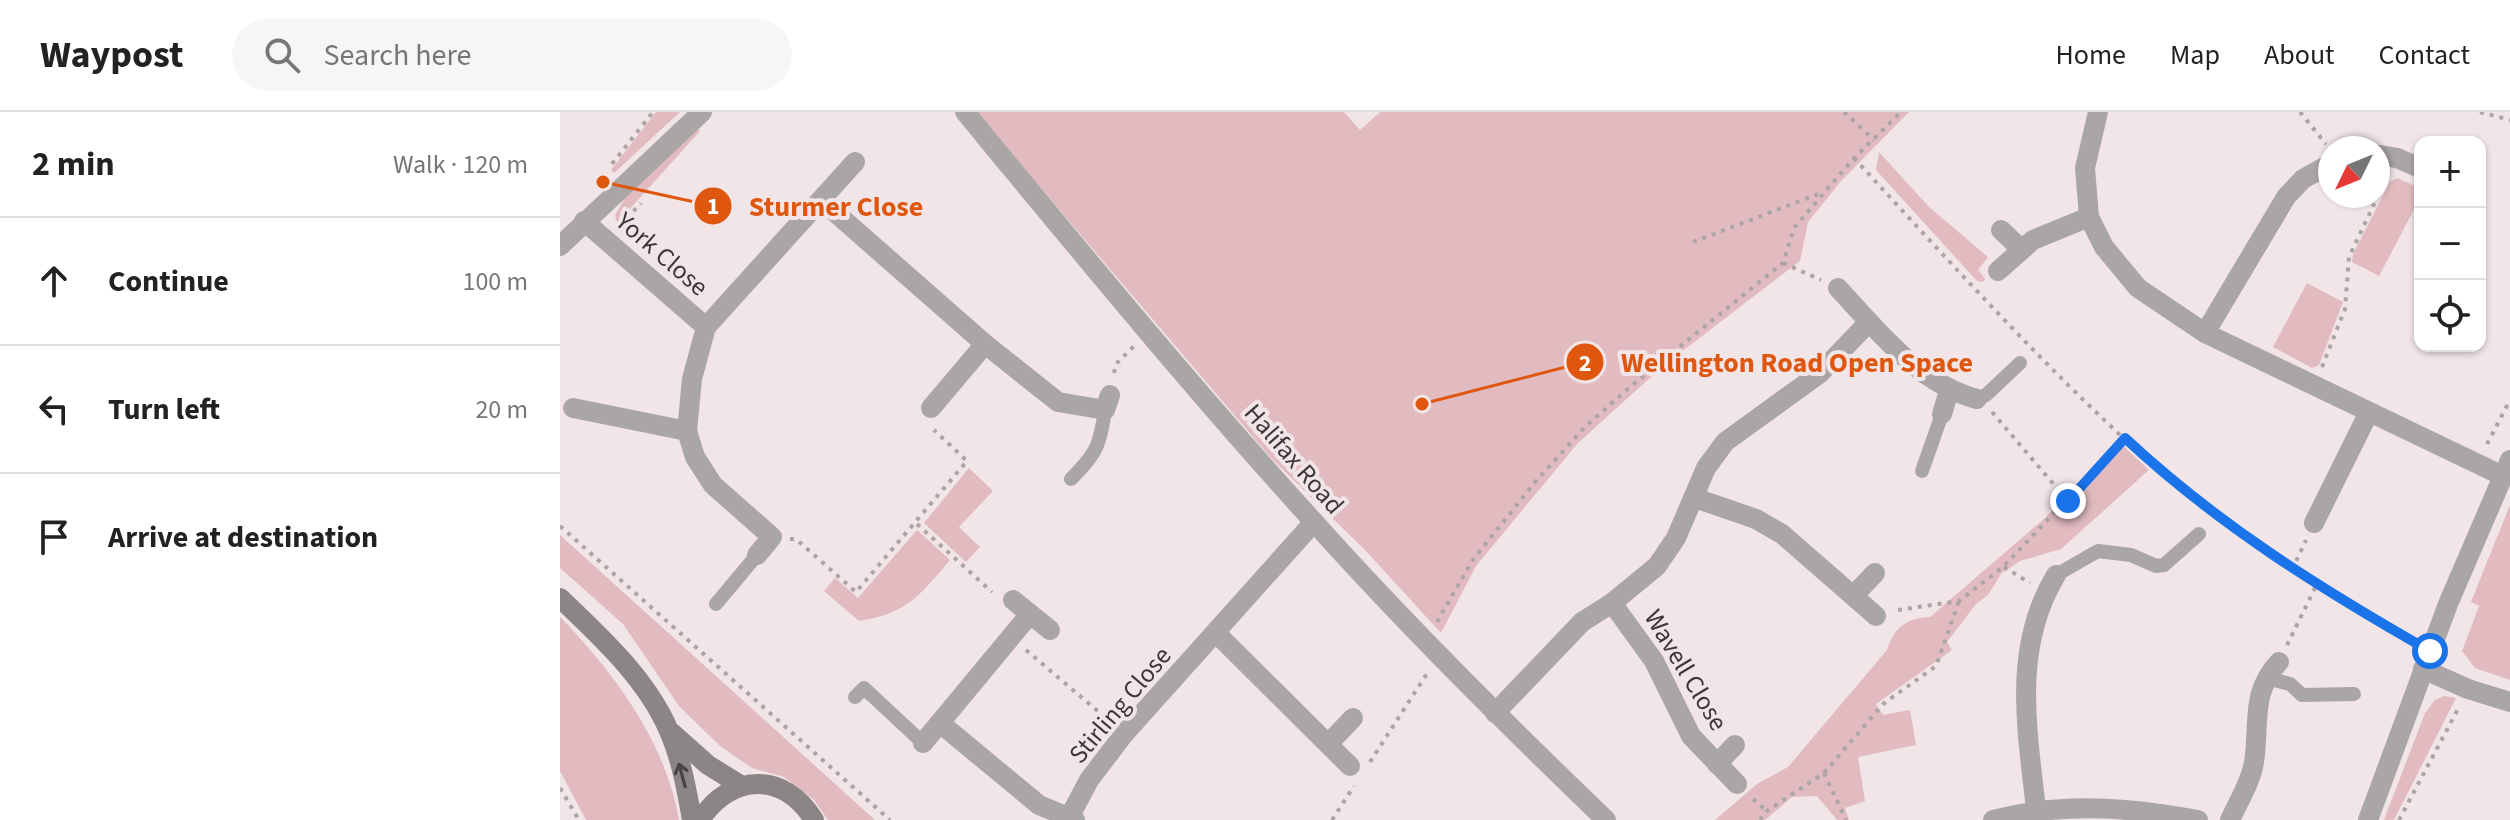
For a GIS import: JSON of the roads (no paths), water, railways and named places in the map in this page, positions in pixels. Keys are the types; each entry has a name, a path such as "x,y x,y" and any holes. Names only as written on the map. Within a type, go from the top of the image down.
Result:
{"main road":[{"path":"560,598 631,672 669,731 708,765 742,786"},
{"path":"669,731 692,820"},
{"path":"700,820 717,799 742,786 776,787 822,820"}],"street":[{"path":"560,246 702,112"},
{"name":"Halifax Road","path":"965,112 1148,332 1314,522 1495,713 1606,820"},
{"path":"2098,112 2085,168 2089,217 2104,247 2138,288 2205,333 2314,388 2477,465 2506,468 2427,660 2368,820"},
{"path":"2390,157 2414,166"},
{"name":"York Close","path":"757,555 772,537 713,485 695,457 687,431 692,379 706,327 855,162"},
{"path":"2205,333 2279,205 2303,179 2318,171"},
{"path":"821,200 985,344 1058,402 1108,403"},
{"path":"1998,271 2020,248 2089,217"},
{"name":"York Close","path":"584,221 706,327"},
{"path":"2001,230 2020,248"},
{"path":"1838,288 1924,376 1949,391 1977,399"},
{"name":"Wavell Close","path":"1495,713 1582,622 1612,603 1657,566 1676,538 1706,468 1725,442 1819,374 1869,322"},
{"path":"931,408 985,344"},
{"path":"1942,414 1949,391"},
{"path":"573,408 687,431"},
{"path":"2314,523 2368,414"},
{"path":"1695,498 1756,519 1782,534 1876,616"},
{"name":"Stirling Close","path":"940,723 1039,805 1072,818 1089,780 1124,734 1314,522"},
{"path":"1854,595 1875,573"},
{"path":"2036,809 2024,677 2034,623 2051,584"},
{"path":"1013,600 1050,630"},
{"name":"Wavell Close","path":"1612,603 1654,661 1691,736 1737,784"},
{"path":"923,743 1030,614"},
{"path":"1216,633 1328,744 1360,768"},
{"path":"2427,660 2468,689 2510,702"},
{"path":"2230,820 2254,762 2254,718 2263,678"},
{"path":"1328,744 1353,718"},
{"name":"Wavell Close","path":"1717,764 1735,745"},
{"path":"1993,820 2036,809 2135,808 2198,820"}],"lane":[{"path":"1977,399 1986,395 2020,363"},
{"path":"1071,479 1094,456 1101,440 1108,403"},
{"path":"1922,471 1942,414"},
{"path":"2051,584 2098,551 2131,555 2156,566 2164,565 2199,534"},
{"path":"716,604 757,555"},
{"path":"2263,678 2290,684 2302,695 2354,694"},
{"path":"855,697 864,688 923,743"}],"place":[{"name":"Sturmer Close","path":"603,182"},
{"name":"Wellington Road Open Space","path":"1422,404"}]}
